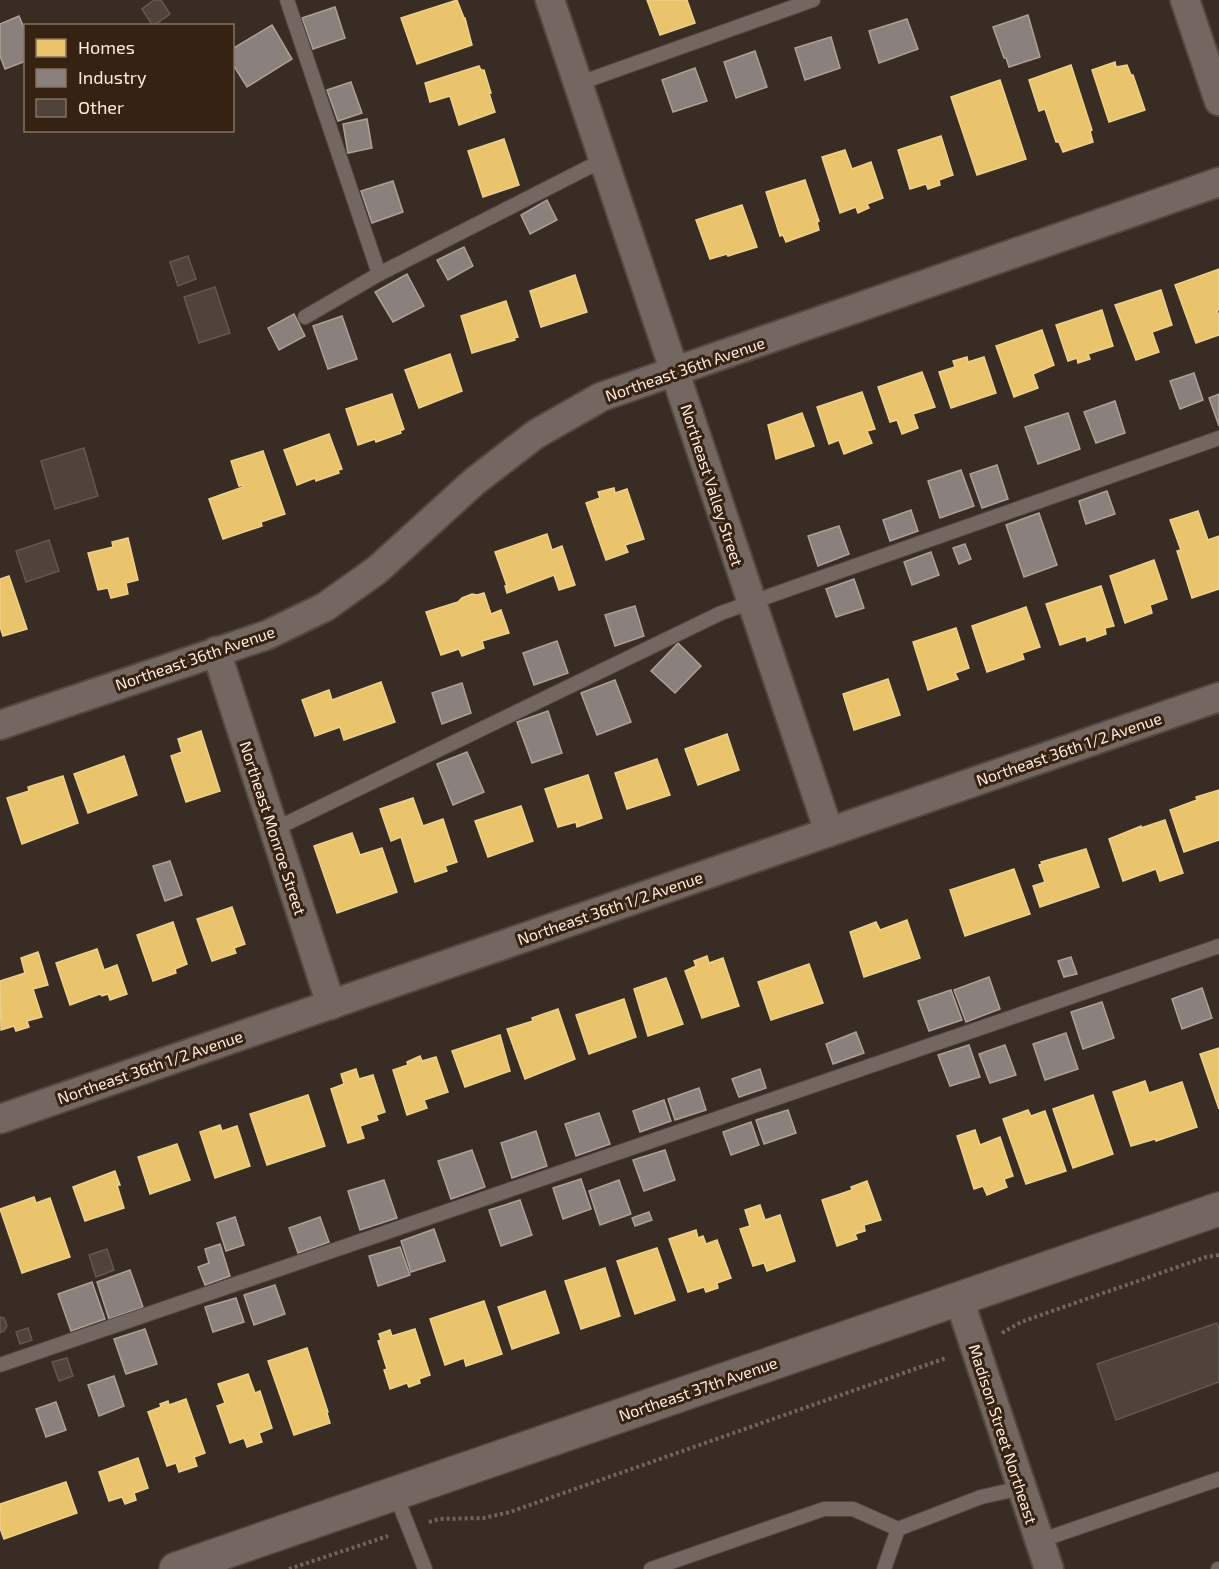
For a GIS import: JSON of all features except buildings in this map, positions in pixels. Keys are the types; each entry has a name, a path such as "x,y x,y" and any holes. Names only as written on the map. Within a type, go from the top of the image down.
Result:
{"street":[{"name":"Northeast Valley Street","path":"550,0 829,832"},
{"path":"1185,0 1219,101"},
{"name":"Northeast 36th Avenue","path":"0,725 267,635 325,607 377,570 475,481 536,434 601,397 1219,182"},
{"name":"Northeast Monroe Street","path":"216,651 331,1005"},
{"name":"Northeast 36th 1/2 Avenue","path":"0,1119 1219,697"},
{"name":"Northeast 37th Avenue","path":"176,1569 1219,1209"},
{"name":"Madison Street Northeast","path":"959,1299 1049,1569"}],"lane":[{"path":"287,0 379,274"},
{"path":"577,84 813,0"},
{"path":"305,317 379,274 603,160"},
{"path":"273,830 721,613 1219,438"},
{"path":"0,1365 1219,946"},
{"path":"1039,1541 1219,1479"},
{"path":"651,1569 824,1509 853,1509 898,1529 981,1497 1021,1488"},
{"path":"395,1493 425,1569"},
{"path":"884,1569 898,1529"}],"path":[{"path":"1003,1333 1021,1322 1206,1257 1219,1255"},
{"path":"289,1569 440,1519 484,1518 510,1512 771,1418 944,1359"}]}
